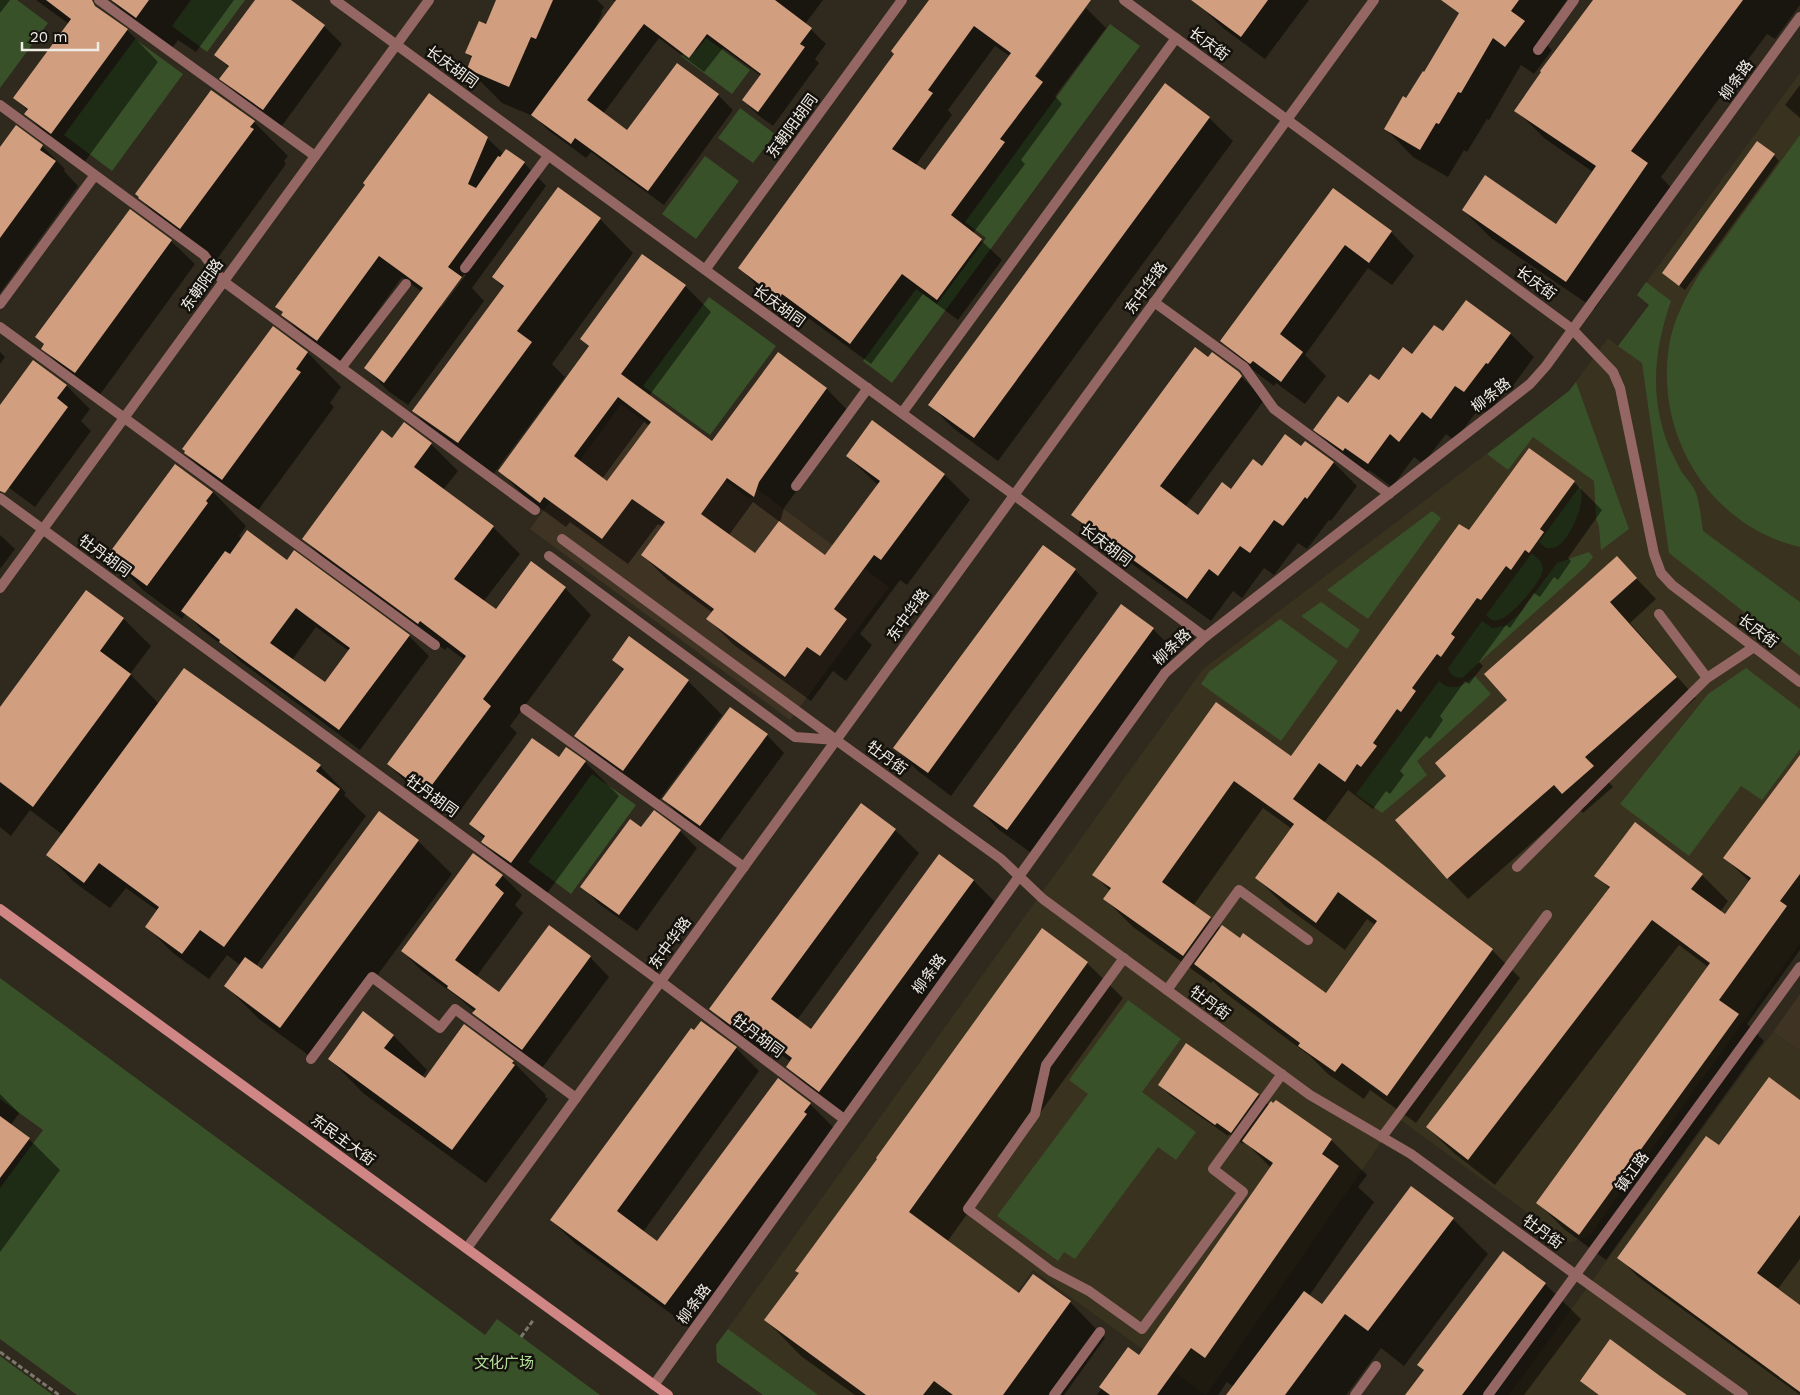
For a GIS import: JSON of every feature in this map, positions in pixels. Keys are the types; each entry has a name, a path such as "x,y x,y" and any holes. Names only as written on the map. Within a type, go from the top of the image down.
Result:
{"main road":[{"name":"东民主大街","path":"0,908 668,1395"}],"street":[{"path":"99,0 315,156"},
{"name":"长庆胡同","path":"335,0 868,388 1205,637"},
{"name":"东朝阳路","path":"0,588 429,0"},
{"name":"东朝阳胡同","path":"705,270 902,0"},
{"name":"长庆街","path":"1124,0 1572,329 1613,372 1620,388 1654,554 1660,573 1672,585 1800,682"},
{"name":"东中华路","path":"467,1248 1374,0"},
{"path":"1538,50 1574,0"},
{"name":"柳条路","path":"654,1384 1165,673 1205,637 1530,384 1546,366 1800,17"},
{"path":"902,413 1176,38"},
{"path":"0,105 204,255 223,281 535,510"},
{"path":"465,268 548,156"},
{"path":"0,304 95,175"},
{"path":"341,368 406,284"},
{"path":"1154,302 1244,367 1274,409 1389,494"},
{"path":"0,327 435,645"},
{"path":"796,486 868,388"},
{"name":"牡丹胡同","path":"0,498 660,982 844,1120"},
{"name":"牡丹街","path":"562,539 1001,859 1043,899 1310,1095 1411,1154 1743,1395"},
{"path":"549,556 795,737 836,740"},
{"path":"1659,614 1707,678"},
{"path":"1517,866 1707,678 1754,647"},
{"path":"525,709 744,867"},
{"path":"1167,990 1239,890 1308,940"},
{"path":"1382,1137 1547,915"},
{"path":"1124,958 1046,1065 1035,1114 968,1209 1036,1260 1051,1271 1089,1290 1142,1329 1243,1192 1213,1170 1282,1074"},
{"name":"镇江路","path":"1488,1395 1800,967"},
{"path":"311,1059 372,977 440,1028 454,1009 576,1098"},
{"path":"1054,1395 1100,1332"},
{"path":"1355,1395 1376,1366"}],"path":[{"path":"0,1352 59,1395"}],"shaded area":[{"path":"1800,73 1800,943 1590,1235 1569,1243 1398,1118 1206,1395 1033,1270 942,1395 763,1395 717,1362 716,1345 1203,669 1569,391 1608,338 1618,346 1649,305 1637,295"},
{"path":"621,404 750,499 757,489 889,587 790,720 530,529"},
{"path":"1800,994 1800,1051 1773,1032"},
{"path":"1773,1032 1800,1051 1800,1395 1509,1395"}],"green space":[{"path":"0,0 17,0 48,23 0,88"},
{"path":"191,0 245,0 207,52 172,26"},
{"path":"1110,24 1140,46 892,383 863,361 916,289 937,304 986,238 965,222"},
{"path":"706,38 750,70 732,94 681,56 689,46 696,51"},
{"path":"135,39 183,74 112,171 64,135"},
{"path":"740,108 775,134 753,163 718,138"},
{"path":"1800,135 1800,547 1768,536 1740,519 1715,498 1696,472 1681,444 1671,412 1667,380 1671,336 1690,290 1700,273"},
{"path":"705,156 739,181 696,239 662,214"},
{"path":"1646,282 1671,301 1665,319 1658,356 1656,392 1658,410 1669,447 1681,471 1696,493 1703,531 1800,602 1800,656 1669,553 1642,363 1618,346 1649,305 1637,295"},
{"path":"709,297 776,346 710,435 643,386"},
{"path":"1576,382 1629,529 1601,550 1599,527 1596,518 1594,481 1533,437 1508,470 1487,454 1569,391"},
{"path":"1580,486 1582,493 1580,509 1573,527 1558,546 1546,548 1539,542"},
{"path":"1432,511 1441,518 1368,619 1327,590"},
{"path":"1589,552 1593,557 1585,567 1462,678 1451,674 1448,668 1482,621 1492,628 1505,626 1520,613 1557,563"},
{"path":"1532,553 1543,566 1538,581 1514,610 1499,620 1492,620 1486,615"},
{"path":"1321,602 1360,630 1347,649 1301,616"},
{"path":"1280,619 1338,661 1281,741 1201,684 1209,672"},
{"path":"1746,668 1800,709 1800,749 1762,800 1741,786 1689,856 1620,804 1708,694"},
{"path":"1475,676 1491,694 1417,761 1427,775 1382,813 1356,794 1439,681 1449,687 1457,687"},
{"path":"592,774 636,805 571,894 528,862"},
{"name":"文化广场","path":"0,978 485,1335 497,1319 600,1395 77,1395 0,1339 0,1188 43,1130 0,1099"},
{"path":"1128,1000 1181,1039 1142,1092 1196,1132 1176,1160 1158,1147 1075,1259 1064,1252 1058,1261 997,1216 1088,1094 1069,1080"},
{"path":"728,1329 818,1395 763,1395 717,1362 716,1345"},
{"path":"0,1356 53,1395 0,1395"}],"building":[{"path":"46,0 92,0 95,6 128,29 51,134 24,114 28,109 13,98 71,19"},
{"path":"111,0 149,0 136,18"},
{"path":"255,0 291,0 325,25 263,110 219,79 229,66 214,55"},
{"path":"496,0 553,0 536,39 531,37 509,87 467,69 472,56 465,53 479,21 486,24"},
{"path":"616,0 775,0 812,28 800,44 805,47 758,112 742,100 761,74 707,34 689,58 644,24 587,100 627,130 677,63 719,94 648,191 575,138 571,144 531,115"},
{"path":"929,0 1091,0 1035,76 1043,82 1000,139 1005,142 951,215 982,239 937,300 902,274 850,344 782,294 779,299 738,268 894,54 891,51","holes":["974,26 1011,53 925,170 892,149 933,93 928,90"]},
{"path":"1191,0 1268,0 1241,37"},
{"path":"1441,0 1519,0 1511,11 1525,21 1505,47 1493,38 1461,93 1458,92 1439,124 1436,123 1420,150 1384,129 1403,96 1406,98 1424,72 1459,13"},
{"path":"1593,0 1743,0 1631,151 1648,163 1566,282 1462,210 1485,175 1556,224 1596,166 1514,111 1540,71"},
{"path":"1165,83 1210,117 974,438 928,405"},
{"path":"211,90 255,121 250,127 254,129 180,229 135,194"},
{"path":"429,93 488,137 468,184 476,188 498,156 500,157 506,149 525,162 448,267 462,277 384,383 364,368 423,288 379,256 317,341 281,315 283,312 275,307 365,185 363,183"},
{"path":"16,125 43,145 40,150 56,161 0,238 0,147"},
{"path":"1757,141 1775,154 1679,286 1662,273"},
{"path":"558,187 601,218 517,331 532,342 458,443 412,411 504,286 492,277"},
{"path":"1333,188 1392,231 1369,263 1345,245 1280,334 1303,352 1281,382 1253,361 1250,364 1220,341"},
{"path":"130,209 172,240 75,373 41,349 44,344 35,337"},
{"path":"642,254 686,285 621,374 712,441 778,352 827,388 759,482 754,497 727,478 701,514 755,553 779,521 825,555 880,481 846,456 872,420 945,474 881,560 874,555 834,609 847,619 820,656 807,647 785,677 706,619 714,609 641,555 665,522 632,499 602,539 544,497 540,503 498,471 589,346 580,339","holes":["618,397 651,422 607,481 574,456"]},
{"path":"1466,300 1511,333 1464,392 1455,386 1431,419 1422,412 1399,442 1390,434 1368,464 1345,448 1343,451 1313,430 1338,396 1348,403 1370,374 1379,380 1403,347 1412,354 1434,325 1443,331"},
{"path":"273,326 308,352 296,369 301,372 222,480 184,453 185,451 182,449"},
{"path":"1195,347 1208,357 1212,352 1242,376 1160,486 1198,515 1222,482 1231,489 1253,459 1262,466 1285,434 1301,446 1305,441 1334,462 1307,499 1305,497 1283,526 1274,520 1250,553 1240,546 1218,576 1209,569 1187,599 1071,515"},
{"path":"33,360 67,385 57,398 68,407 5,493 0,491 0,405"},
{"path":"404,422 432,443 414,467 494,526 454,579 496,609 531,561 566,587 483,699 491,706 426,793 387,764 466,656 420,621 418,624 302,539 382,430 392,438"},
{"path":"1529,448 1575,481 1540,529 1544,532 1529,553 1525,550 1511,570 1506,566 1481,600 1477,598 1451,634 1455,637 1441,657 1437,654 1412,688 1416,691 1401,712 1397,709 1373,743 1377,746 1361,767 1357,764 1345,782 1319,763 1293,799 1377,860 1493,949 1387,1096 1342,1063 1335,1072 1298,1046 1300,1043 1194,964 1222,925 1240,938 1243,933 1326,993 1377,921 1338,892 1316,923 1255,878 1294,824 1234,781 1162,882 1211,917 1183,956 1103,899 1111,888 1092,875 1216,702 1291,756 1459,524 1469,530"},
{"path":"175,464 213,492 206,501 208,503 147,586 107,556"},
{"path":"247,530 287,560 294,550 410,635 339,730 219,642 220,640 181,611 225,551 230,554","holes":["296,608 350,648 325,682 270,643"]},
{"path":"1043,545 1076,569 928,773 893,748"},
{"path":"1617,556 1637,578 1610,602 1677,677 1585,757 1594,766 1562,794 1554,785 1447,879 1395,820 1446,776 1435,763 1507,700 1484,674"},
{"path":"86,590 124,618 100,651 131,674 33,807 0,782 0,707"},
{"path":"1121,604 1154,628 1007,830 973,806"},
{"path":"629,636 689,680 623,771 574,736 624,669 612,660"},
{"path":"184,668 321,765 316,771 340,789 224,947 200,930 182,954 145,927 159,907 99,863 84,883 46,855"},
{"path":"730,707 768,734 700,826 662,799"},
{"path":"532,738 559,757 566,747 586,761 511,863 481,842 485,836 469,824"},
{"path":"1800,755 1800,874 1780,901 1787,906 1719,1000 1739,1014 1579,1235 1536,1203 1710,963 1652,920 1468,1160 1426,1127 1610,887 1594,876 1635,822 1703,874 1691,889 1725,914 1751,878 1723,858"},
{"path":"861,803 896,829 771,999 811,1029 939,854 974,880 819,1092 786,1067 792,1058 751,1027 745,1036 709,1009"},
{"path":"654,810 681,830 619,915 580,887 630,819 641,827"},
{"path":"379,811 419,840 280,1028 224,986 245,957 262,969"},
{"path":"473,853 503,875 495,885 504,893 455,960 499,992 549,925 591,956 522,1050 472,1013 476,1009 401,951"},
{"path":"1042,928 1088,962 909,1212 1019,1293 1033,1274 1071,1301 1003,1395 953,1395 934,1381 923,1395 866,1395 764,1320 799,1273 795,1271"},
{"path":"363,1011 394,1035 384,1048 425,1078 464,1024 514,1061 512,1063 515,1065 452,1150 328,1059"},
{"path":"701,1021 737,1047 617,1211 657,1241 778,1078 811,1103 804,1112 807,1114 665,1305 550,1220 691,1028 694,1030"},
{"path":"1186,1043 1259,1094 1231,1133 1217,1123 1215,1125 1158,1085"},
{"path":"1769,1077 1800,1100 1800,1215 1757,1273 1800,1305 1800,1392 1617,1258 1706,1136 1719,1145"},
{"path":"1276,1100 1332,1139 1322,1154 1339,1166 1205,1358 1191,1348 1157,1395 1110,1395 1099,1387 1128,1347 1139,1355 1273,1163 1242,1141 1271,1101 1273,1103"},
{"path":"0,1116 30,1138 0,1178"},
{"path":"1411,1186 1454,1218 1368,1331 1345,1314 1285,1395 1226,1395 1304,1291 1322,1304"},
{"path":"1503,1251 1546,1283 1462,1395 1405,1395 1424,1370 1417,1365"},
{"path":"1610,1339 1687,1395 1599,1395 1580,1381"}]}
